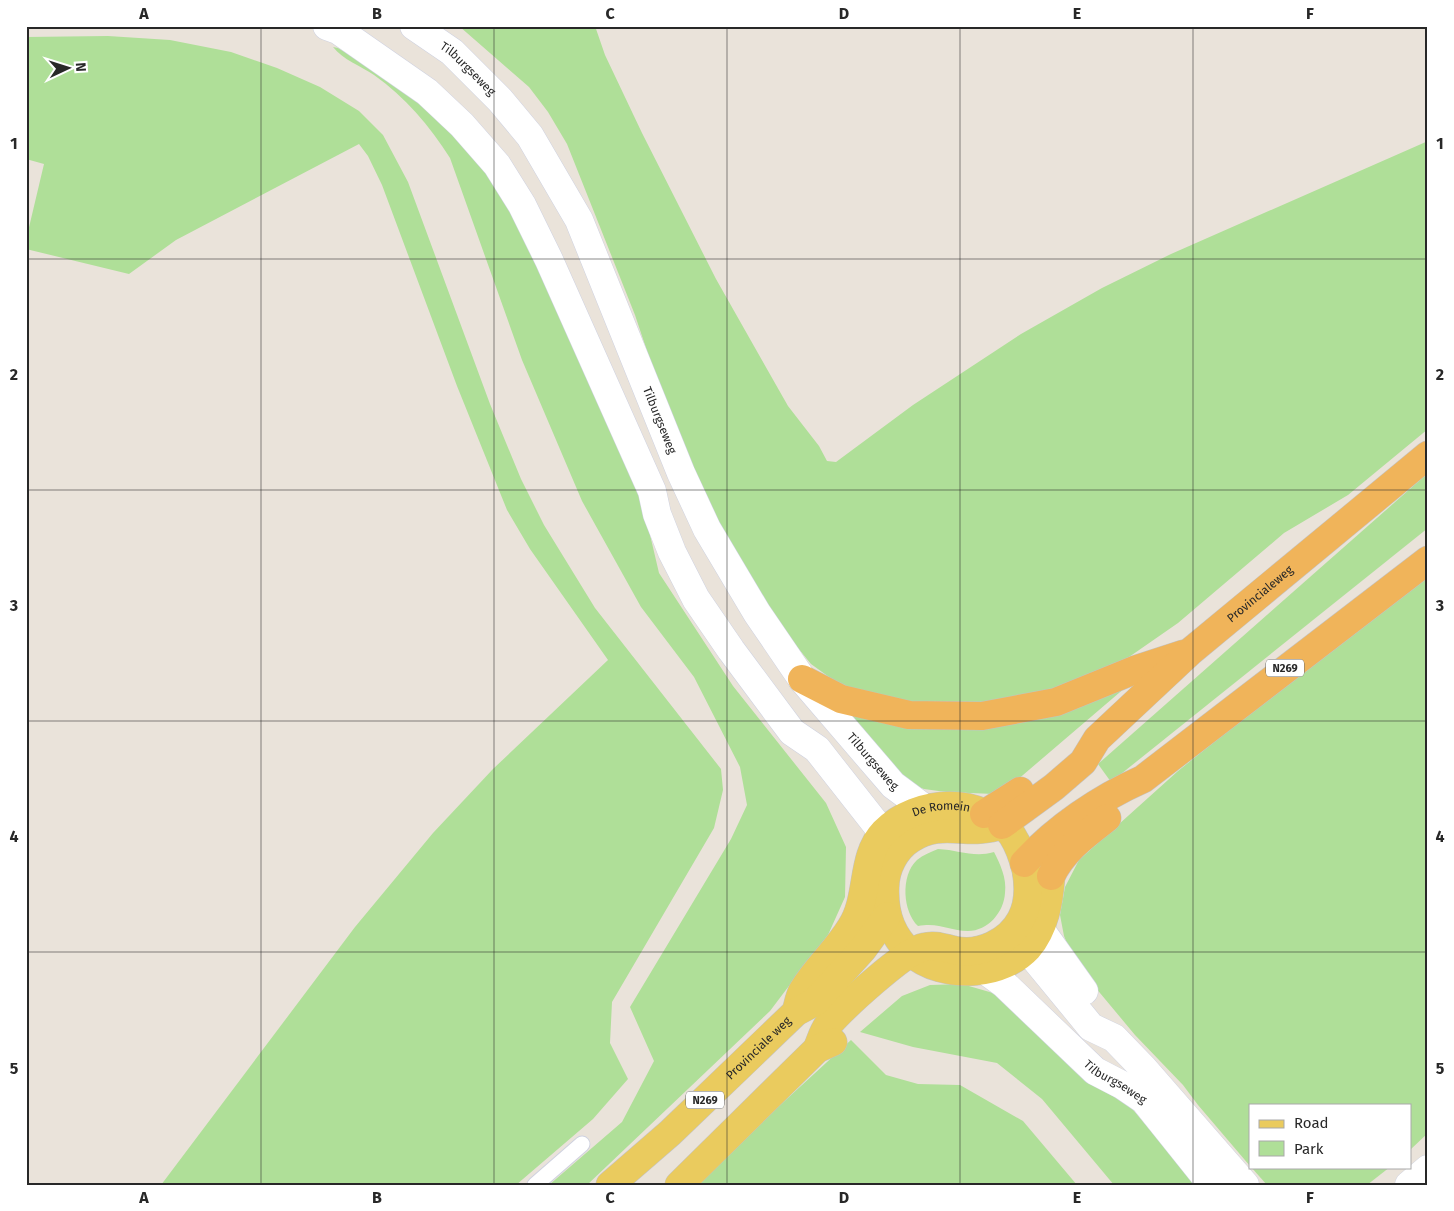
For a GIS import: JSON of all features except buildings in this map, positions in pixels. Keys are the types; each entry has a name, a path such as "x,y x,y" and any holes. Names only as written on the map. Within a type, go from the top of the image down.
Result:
{"highway":[{"name":"Provincialeweg","path":"993,819 1054,788 1083,762 1097,738 1191,651 1428,455"},
{"name":"N269","path":"1024,863 1054,835 1118,790 1143,779 1428,560"},
{"path":"802,679 841,699 909,715 982,716 1056,702 1136,669 1191,651"},
{"name":"N269","path":"1051,876 1058,862 1083,836 1129,802 1143,779"}],"main road":[{"name":"De Romein","path":"885,844 908,840 931,829 944,828 970,832 989,830 993,819 958,806 942,805 924,808 895,822 885,844 892,860 885,882 887,916 891,929 920,959"},
{"path":"920,959 950,972 986,971 1013,960 1027,936 1022,918 1028,898 1024,863 1012,835 993,819"},
{"name":"Provinciale weg","path":"796,1012 801,991 851,928 885,844"},
{"name":"N269","path":"1027,936 1047,904 1051,876"},
{"name":"Provinciale weg","path":"610,1185 677,1126 796,1012 815,1002 863,948 887,916"},
{"path":"679,1185 817,1049 840,1039 889,993 920,959 924,946 940,946 955,950 981,950 1002,940 1027,936"}],"street":[{"name":"Tilburgseweg","path":"414,26 452,52 500,100 530,136 578,220 681,473 707,529 757,614 802,679 893,785 924,808"},
{"path":"336,27 427,92 462,125 497,166 522,205 549,260 652,492 663,529 696,599 792,732 816,749 885,844"},
{"name":"Tilburgseweg","path":"1027,936 1091,1027 1114,1038 1165,1091 1245,1185"},
{"name":"Tilburgseweg","path":"986,971 1004,984 1095,1071 1122,1085 1144,1100 1212,1185"},
{"path":"1409,1185 1428,1168"}],"lane":[{"path":"535,1185 582,1144"}],"green space":[{"path":"459,26 595,26 605,55 642,133 716,279 788,406 819,446 827,461 836,462 913,405 1021,334 1102,288 1171,254 1428,141 1428,429 1348,495 1284,533 1178,623 1129,657 1050,691 985,704 909,707 847,690 811,664 789,637 758,593 686,468 635,315 567,144 548,112 529,87"},
{"path":"108,36 170,40 231,52 277,68 320,87 359,111 383,135 408,182 490,404 521,479 544,525 595,608 721,769 723,790 714,828 612,1002 610,1043 628,1079 593,1119 516,1185 161,1185 355,927 433,833 493,769 608,660 530,549 507,510 457,386 382,185 368,156 359,144 176,240 129,274 26,249 26,240 44,164 26,159 26,37"},
{"path":"333,47 338,48 381,73 455,130 515,208 640,492 659,573 733,686 826,803 846,847 845,897 828,935 770,1011 587,1185 549,1185 622,1122 654,1061 630,1007 731,839 747,805 740,767 694,677 641,607 582,501 522,360 450,158 425,123 406,102 374,75 342,56"},
{"path":"1428,473 1428,528 1111,782 1098,764"},
{"path":"1428,571 1428,1133 1412,1148 1412,1104 1249,1104 1249,1165 1183,1085 1135,1035 1075,963 1064,936 1060,915 1065,887 1079,860 1178,771"},
{"path":"1140,675 1016,781 994,794 946,792 924,789 906,783 843,712 909,728"},
{"path":"938,849 973,854 994,852 1004,877 1004,900 994,919 982,928 968,931 932,925 918,926 913,920 909,912 906,894 908,875 917,860"},
{"path":"962,984 993,993 1090,1082 1130,1106 1196,1185 1114,1185 1042,1099 997,1063 913,1047 860,1032 902,996 930,985"},
{"path":"851,1040 886,1075 918,1084 960,1085 1023,1121 1077,1185 693,1185"},
{"path":"1252,1168 1389,1168 1367,1185 1267,1185"}]}
